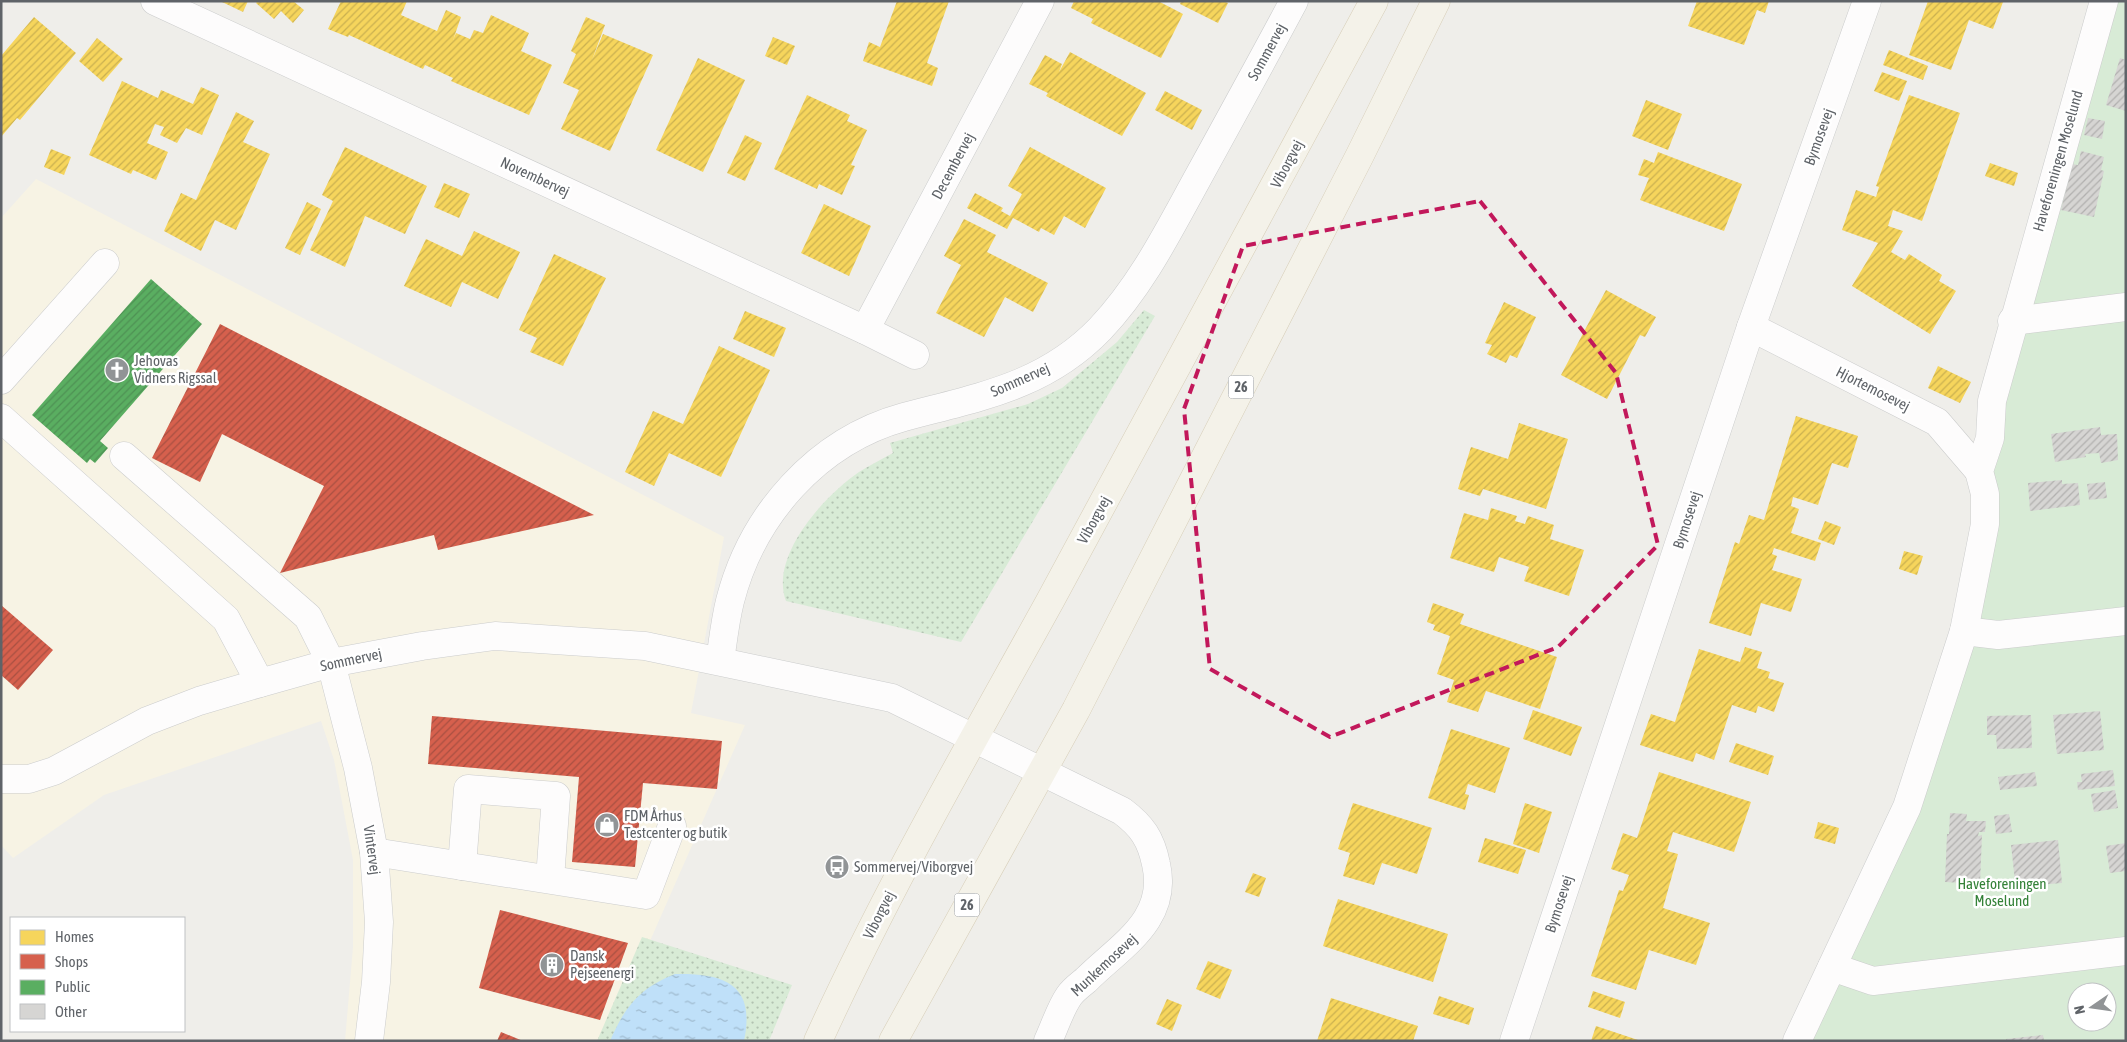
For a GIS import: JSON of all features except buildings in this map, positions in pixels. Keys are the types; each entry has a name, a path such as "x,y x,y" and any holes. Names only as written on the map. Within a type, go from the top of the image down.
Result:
{"main road":[{"name":"Viborgvej","path":"818,1041 854,964 925,826 1184,357 1374,1"},
{"name":"26","path":"893,1041 1076,710 1360,155 1436,1"}],"street":[{"name":"Novembervej","path":"155,1 865,330 915,355"},
{"name":"Decembervej","path":"865,330 1040,1"},
{"name":"Sommervej","path":"720,661 730,601 749,550 778,503 807,470 828,452 877,426 1010,388 1043,374 1100,329 1144,272 1294,1"},
{"name":"Bymosevej","path":"1514,1041 1751,327 1867,1"},
{"name":"Haveforeningen Moselund","path":"1979,471 1990,438 1992,401 2012,322 2104,1"},
{"path":"1,380 106,263"},
{"path":"2012,322 2126,307"},
{"name":"Hjortemosevej","path":"1751,327 1937,422 1979,471"},
{"path":"1,418 226,619 260,683"},
{"name":"Vintervej","path":"124,456 308,617 331,663 358,768 374,852 379,922 376,982 369,1041"},
{"path":"1797,1041 1907,807 1964,631 1985,524 1985,494 1979,471"},
{"path":"1964,631 1998,635 2126,622"},
{"name":"Sommervej","path":"1,779 29,779 54,771 147,722 199,701 260,683 331,663 422,646 495,636 644,646 720,661 892,698 974,738"},
{"name":"Munkemosevej","path":"974,738 1122,811 1140,825 1153,850 1160,879 1154,910 1136,936 1110,956 1069,996 1048,1041"},
{"path":"462,866 468,789 556,796 550,880"},
{"path":"374,852 646,895 672,826"},
{"path":"1832,967 1874,982 2126,951"}],"highlighted area":[{"path":"1480,201 1616,373 1658,545 1558,647 1330,737 1210,669 1184,409 1243,246"}],"shaded area":[{"path":"36,179 724,537 691,713 745,725 606,1041 345,1041 353,947 353,860 334,760 321,721 104,795 13,858 1,845 1,218"}],"green space":[{"name":"Haveforeningen Moselund","path":"2104,1 2126,1 2126,1041 1797,1041 1964,631 1979,471"},
{"path":"1144,310 1155,316 961,642 786,601 783,583 785,565 803,528 816,511 845,482 863,469 893,453 890,443 1028,404 1062,388 1117,342"},
{"path":"642,937 792,985 769,1041 597,1041"}],"water":[{"path":"675,974 708,976 722,980 732,986 740,994 745,1006 744,1041 610,1041 628,1008 635,1000 652,985"}],"place":[{"name":"Jehovas Vidners Rigssal","path":"117,370"},
{"name":"FDM Århus Testcenter og butik","path":"607,825"},
{"name":"Sommervej/Viborgvej","path":"837,867"},
{"name":"Dansk Pejseenergi","path":"552,965"}]}
